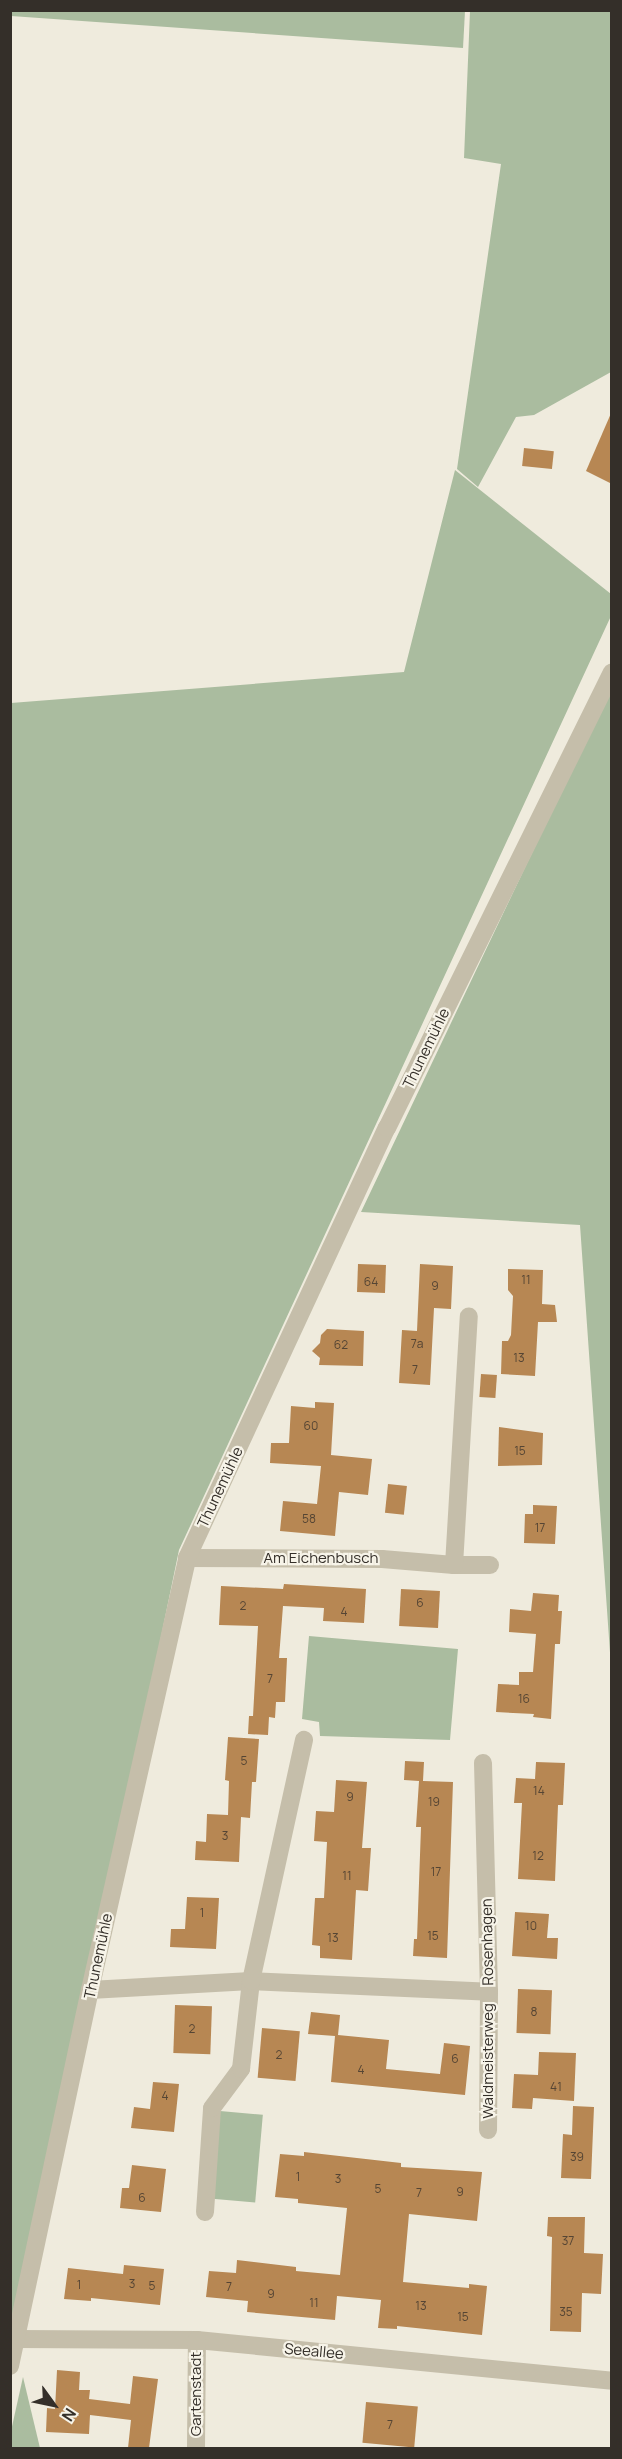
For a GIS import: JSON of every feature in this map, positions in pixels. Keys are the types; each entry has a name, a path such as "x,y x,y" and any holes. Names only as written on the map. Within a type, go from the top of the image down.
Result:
{"street":[{"name":"Thunemühle","path":"10,2366 90,1990 187,1558 387,1128 612,672"},
{"path":"454,1565 469,1316"},
{"name":"Am Eichenbusch","path":"187,1558 382,1558 454,1565 490,1565"},
{"path":"205,2212 212,2108 241,2069 251,1981 304,1740"},
{"name":"Rosenhagen","path":"90,1990 251,1981 489,1992 483,1763"},
{"name":"Waldmeisterweg","path":"488,2130 489,1992"},
{"name":"Seeallee","path":"16,2339 197,2340 612,2381"},
{"name":"Gartenstadt","path":"196,2448 197,2340"}],"green space":[{"path":"465,10 463,48 11,16 10,11"},
{"path":"470,11 612,11 611,372 534,415 516,417 478,487 457,469 501,164 464,158"},
{"path":"455,470 611,594 611,616 179,1550 11,2361 11,703 404,672"},
{"path":"611,687 611,1667 580,1225 361,1212"},
{"path":"309,1636 458,1649 450,1740 320,1736 319,1722 302,1719"},
{"path":"220,2111 263,2115 255,2202 212,2199"},
{"path":"23,2377 40,2448 11,2448 11,2431"}],"building":[{"path":"612,411 612,484 586,471"},
{"path":"524,448 554,451 552,469 522,466"},
{"path":"358,1264 386,1265 385,1293 357,1292"},
{"path":"420,1264 453,1266 451,1309 434,1308 430,1385 399,1383 402,1330 417,1331"},
{"path":"508,1269 543,1270 542,1304 555,1305 557,1322 538,1322 535,1376 501,1374 502,1341 508,1341 511,1335 513,1296 508,1290"},
{"path":"327,1329 364,1331 363,1366 319,1365 320,1358 312,1351 320,1343 321,1335"},
{"path":"481,1374 497,1375 495,1398 479,1397"},
{"path":"315,1402 334,1403 331,1455 372,1459 368,1495 339,1492 335,1536 280,1531 283,1501 317,1504 321,1466 270,1463 271,1443 289,1443 291,1406 315,1408"},
{"path":"499,1427 543,1433 542,1465 498,1466"},
{"path":"388,1484 407,1486 404,1515 385,1513"},
{"path":"533,1505 557,1506 555,1544 524,1543 525,1514 533,1514"},
{"path":"284,1584 366,1589 364,1623 323,1621 324,1608 283,1606 279,1658 287,1658 285,1702 276,1702 275,1718 269,1717 268,1735 248,1734 249,1716 253,1716 258,1626 219,1625 221,1586 283,1589"},
{"path":"401,1589 440,1591 438,1628 399,1626"},
{"path":"533,1593 559,1595 558,1611 562,1611 560,1644 555,1644 551,1719 533,1717 534,1714 496,1712 498,1684 519,1685 519,1672 533,1672 536,1634 509,1632 510,1609 531,1611"},
{"path":"228,1737 259,1739 256,1782 252,1782 250,1818 241,1817 239,1862 195,1860 196,1841 206,1842 207,1814 228,1815 229,1781 225,1780"},
{"path":"405,1761 424,1762 423,1781 453,1782 447,1958 413,1956 414,1939 417,1939 421,1827 416,1827 419,1781 404,1780"},
{"path":"536,1762 565,1763 563,1805 558,1805 555,1881 518,1879 522,1803 514,1803 516,1778 535,1779"},
{"path":"336,1780 367,1782 362,1848 371,1848 368,1891 356,1890 352,1960 320,1958 320,1946 312,1945 315,1898 324,1898 327,1842 314,1841 316,1811 334,1812"},
{"path":"187,1897 219,1898 216,1949 170,1947 171,1929 185,1929"},
{"path":"515,1912 549,1914 547,1938 558,1938 557,1959 512,1956"},
{"path":"518,1989 552,1990 550,2034 516,2033"},
{"path":"175,2005 212,2006 210,2054 173,2053"},
{"path":"311,2012 340,2015 338,2035 389,2040 386,2069 440,2074 444,2043 470,2046 465,2095 331,2082 335,2036 308,2034"},
{"path":"262,2028 300,2031 295,2081 258,2078"},
{"path":"539,2052 576,2053 574,2101 533,2098 532,2109 512,2108 514,2074 538,2075"},
{"path":"153,2082 179,2084 174,2132 131,2128 134,2107 150,2109"},
{"path":"573,2106 594,2107 591,2179 561,2178 563,2134 572,2135"},
{"path":"304,2152 401,2163 401,2167 482,2172 477,2221 409,2214 403,2282 469,2288 469,2284 487,2286 482,2335 397,2326 397,2329 378,2328 381,2300 337,2296 335,2320 247,2312 248,2301 206,2297 209,2271 236,2273 237,2260 296,2267 296,2271 340,2275 347,2208 298,2203 298,2199 275,2197 280,2154 304,2156"},
{"path":"132,2165 166,2169 161,2212 120,2208 122,2188 129,2188"},
{"path":"548,2217 585,2217 584,2253 603,2254 601,2294 582,2293 581,2332 550,2331 552,2237 547,2236"},
{"path":"124,2265 164,2269 160,2305 91,2298 91,2301 64,2299 68,2268 123,2274"},
{"path":"57,2370 80,2372 79,2390 90,2390 89,2399 130,2404 133,2376 158,2379 149,2448 128,2448 131,2420 90,2415 89,2434 46,2432 47,2408 55,2409"},
{"path":"366,2402 418,2407 414,2447 362,2443"}]}
